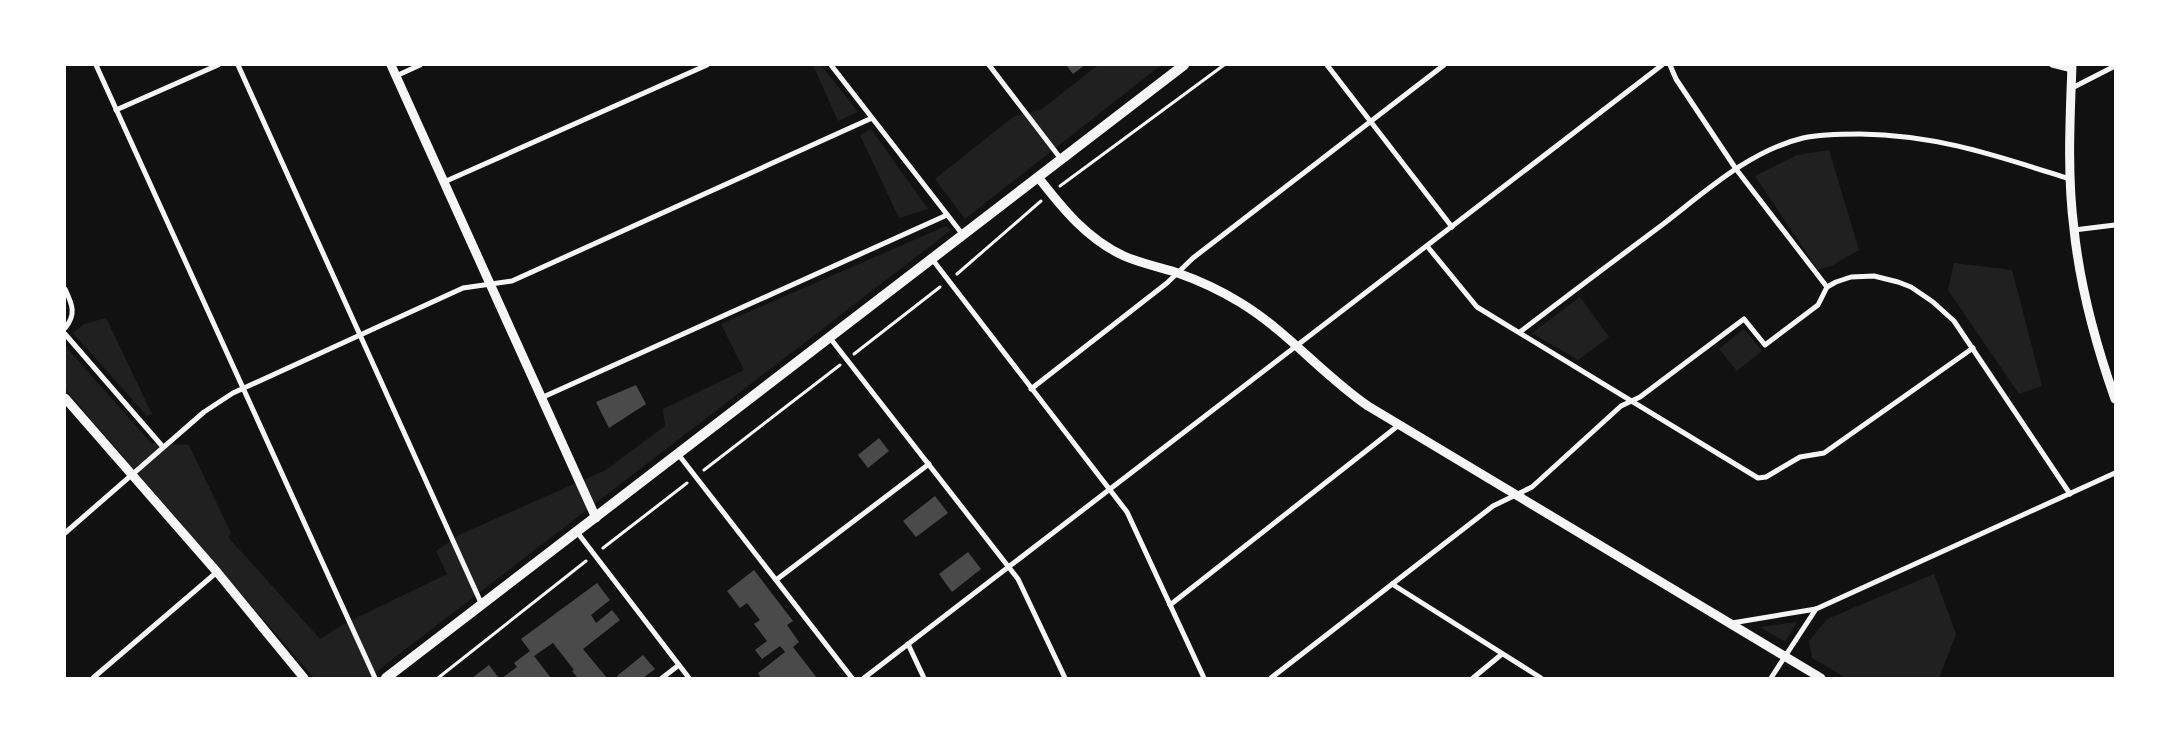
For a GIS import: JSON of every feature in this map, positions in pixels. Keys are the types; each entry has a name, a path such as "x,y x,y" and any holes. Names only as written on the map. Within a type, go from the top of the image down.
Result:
{"main road":[{"path":"386,678 1184,65"}],"street":[{"path":"96,65 375,678"},
{"path":"116,110 218,65"},
{"path":"238,65 482,605"},
{"path":"391,65 596,518"},
{"path":"396,76 420,65"},
{"path":"444,182 707,65"},
{"path":"831,65 963,235"},
{"path":"989,65 1062,159"},
{"path":"1327,65 1452,226"},
{"path":"1031,389 1177,273 1200,252 1444,65"},
{"path":"864,678 1662,65"},
{"path":"1670,65 1676,79 1736,169 1827,287"},
{"path":"2052,65 2072,67 2070,179 2074,230 2092,322 2115,399"},
{"path":"2072,88 2115,66"},
{"path":"65,533 213,405 243,388 463,288 512,281 872,118"},
{"path":"1520,332 1736,169 1777,147 1803,138 1832,134 1878,134 1910,137 1966,147 2070,179"},
{"path":"1038,177 1075,222 1101,243 1126,257 1200,281 1240,302 1279,330 1341,386 1399,425 1821,678"},
{"path":"541,398 947,215"},
{"path":"2074,230 2115,225"},
{"path":"1426,246 1477,307 1754,477 1762,478 1800,457 1824,453 1973,348"},
{"path":"932,259 1126,512 1204,678"},
{"path":"1271,678 1493,506 1532,487 1621,406 1640,397 1744,318 1765,345 1818,305 1827,287 1842,280 1861,275 1898,282 1923,294 1945,311 1973,348 2070,494"},
{"path":"65,289 73,311 71,320 65,328"},
{"path":"65,334 163,447"},
{"path":"830,338 1022,586 1065,678"},
{"path":"65,398 216,572 304,678"},
{"path":"1170,605 1399,425"},
{"path":"678,454 852,678"},
{"path":"776,580 929,464"},
{"path":"1732,623 1816,609 2115,473"},
{"path":"577,532 593,556 689,678"},
{"path":"93,678 216,572"},
{"path":"1392,584 1540,678"},
{"path":"1771,678 1816,609"},
{"path":"908,644 924,678"},
{"path":"1473,678 1502,654"},
{"path":"662,678 679,665"}],"path":[{"path":"438,678 948,281 1051,193 1224,65"}],"shaded area":[{"path":"813,65 821,65 858,112 838,121"},
{"path":"1098,65 1161,65 965,219 935,179 1013,117 1042,109"},
{"path":"871,129 928,209 899,218 860,135"},
{"path":"1829,150 1859,250 1831,266 1818,270 1755,176 1797,155"},
{"path":"946,226 951,230 368,678 314,678 65,389 65,346 151,443 189,445 231,533 228,537 320,639 342,625 447,574 436,551 461,534 606,470 665,426 663,409 744,370 721,324"},
{"path":"1954,263 2012,270 2042,386 2019,394 1948,290"},
{"path":"1580,297 1609,337 1578,360 1532,333"},
{"path":"106,318 152,414 147,416 73,333 84,324"},
{"path":"1744,329 1762,351 1737,371 1719,349"},
{"path":"1934,574 1956,634 1939,678 1846,678 1812,658 1809,641 1827,619"},
{"path":"1797,622 1785,642 1760,627"}],"building":[{"path":"1066,65 1085,65 1073,74"},
{"path":"636,385 646,404 609,428 596,402"},
{"path":"879,438 889,451 868,468 858,455"},
{"path":"935,496 948,513 916,537 903,521"},
{"path":"968,552 981,569 952,592 939,574"},
{"path":"754,570 793,621 787,625 799,642 793,647 817,678 761,678 758,673 785,652 780,646 762,659 755,650 767,641 754,624 760,620 747,603 740,608 727,591"},
{"path":"597,583 610,600 591,615 596,623 612,610 620,620 583,649 607,678 578,678 553,643 534,656 551,678 502,678 517,667 514,663 530,651 521,639"},
{"path":"643,655 655,669 643,678 619,678 617,676"},
{"path":"489,665 499,678 472,678"}]}
